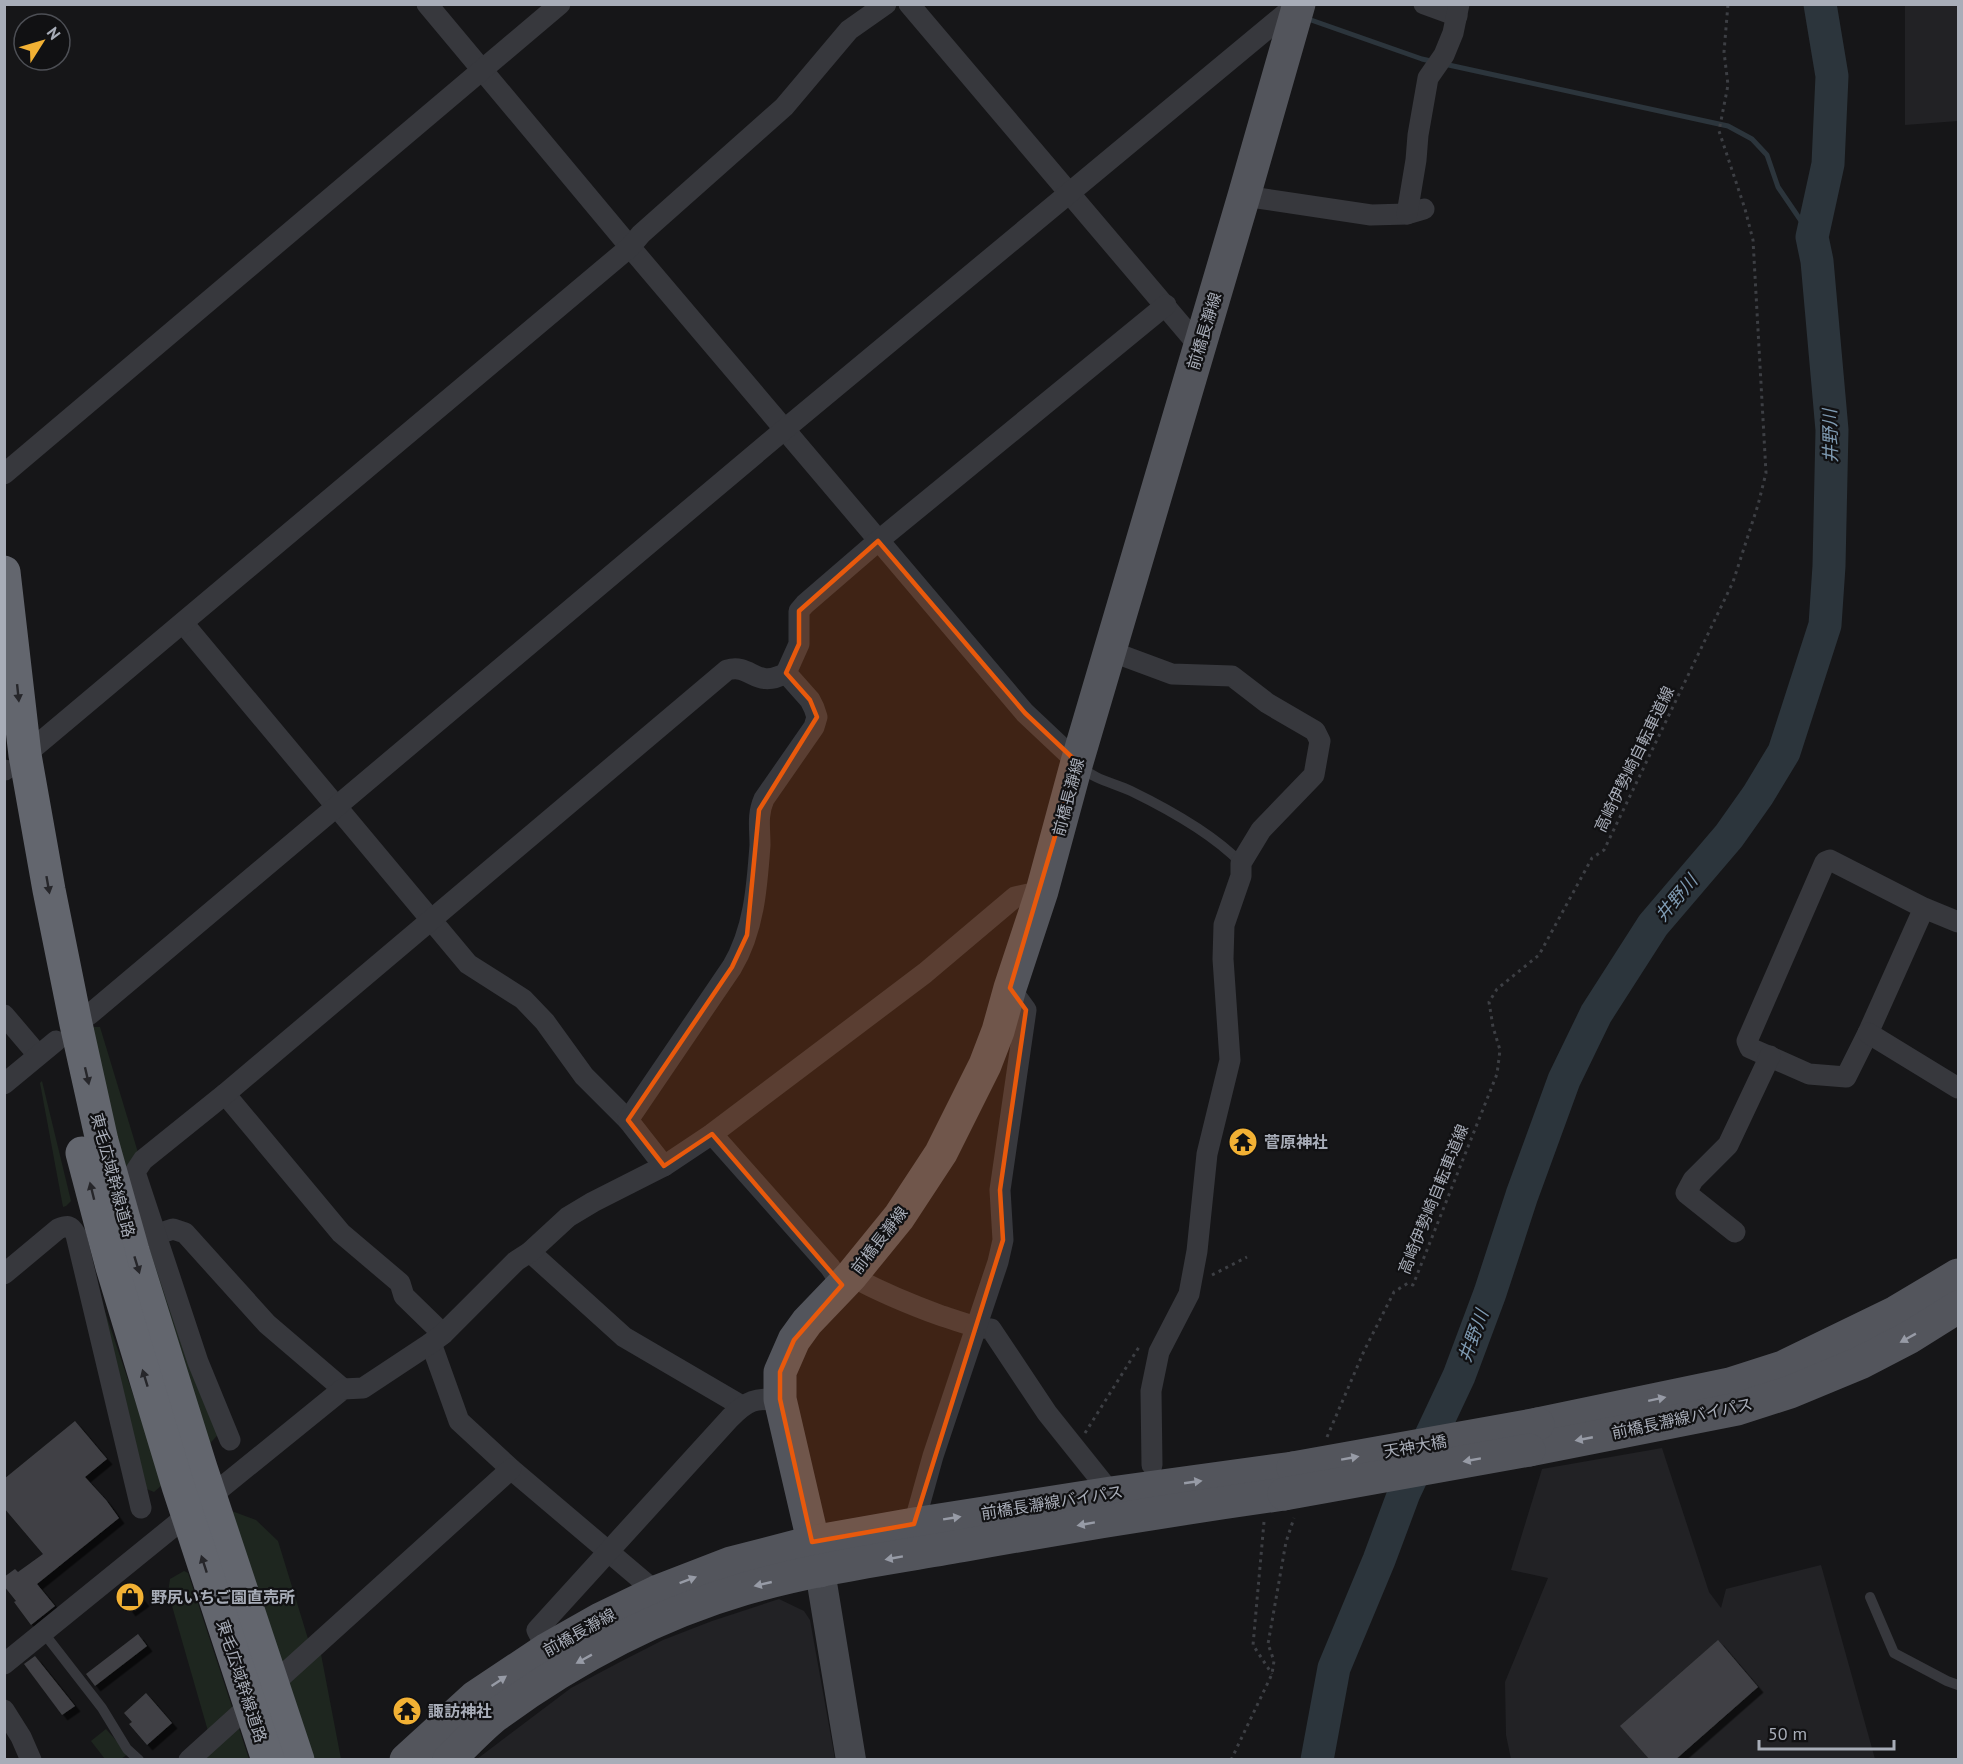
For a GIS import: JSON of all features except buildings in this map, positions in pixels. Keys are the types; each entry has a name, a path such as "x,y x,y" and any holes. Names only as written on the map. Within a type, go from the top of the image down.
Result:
{"highway":[{"name":"東毛広域幹線道路","path":"4,572 10,765 29,907 57,1040 112,1268 199,1506 261,1694 298,1760"},
{"name":"東毛広域幹線道路","path":"261,1694 268,1760"}],"main road":[{"name":"前橋長瀞線","path":"816,1557 780,1399 780,1372 794,1340 807,1322 847,1280 899,1217 941,1153 985,1065 998,1031 1042,891 1077,762 1244,196 1298,4"},
{"name":"前橋長瀞線バイパス","path":"1534,1437 1730,1384 1783,1367 1896,1312 1959,1275"},
{"name":"前橋長瀞線バイパス","path":"1534,1437 1737,1409 1860,1363 1910,1337 1959,1307"},
{"name":"天神大橋","path":"1291,1492 1534,1437"},
{"name":"前橋長瀞線バイパス","path":"816,1557 914,1524 1111,1493 1291,1492"},
{"name":"前橋長瀞線バイパス","path":"816,1557 1123,1517 1291,1492"},
{"name":"前橋長瀞線","path":"406,1760 475,1697 547,1649 600,1619 656,1592 731,1563 816,1557"},
{"name":"前橋長瀞線","path":"449,1760 494,1718 560,1672 618,1640 679,1611 744,1588 816,1557"}],"street":[{"path":"428,4 630,247 1025,713 1077,762"},
{"path":"4,474 560,4"},
{"path":"10,765 183,623 630,247 650,226 784,107 849,30 886,4"},
{"path":"909,4 1199,346"},
{"path":"4,1084 336,808 785,429 1298,4"},
{"path":"1244,196 1349,213 1391,216 1415,212 1428,78 1453,33 1458,10 1424,4"},
{"path":"230,1440 198,1362 135,1172 142,1160 225,1094 727,670 741,669 760,679 769,680 786,673 799,644 799,611 805,604 1166,305"},
{"path":"183,623 468,964 523,999 544,1022 584,1076 628,1120 664,1166"},
{"path":"1110,651 1172,674 1232,676 1267,703 1315,731 1320,741 1314,775 1261,830 1241,863 1241,876 1224,925 1223,959 1230,1060 1207,1154 1197,1251 1189,1293 1159,1352 1151,1390 1152,1465"},
{"path":"628,1120 742,950 752,916 760,844 759,810 764,799 814,727 817,717 810,700 786,673"},
{"path":"1924,908 1846,1077 1809,1074 1750,1048 1747,1041 1825,862 1830,860 1924,908 1959,922"},
{"path":"4,1664 343,1389 363,1388 437,1338 516,1261 530,1252 568,1217 664,1166 712,1134 925,973 1015,897 1042,891"},
{"path":"914,1524 933,1456 988,1294 1003,1240 1000,1190 1026,1010 1010,988"},
{"path":"4,1015 57,1040"},
{"path":"1868,1033 1959,1088"},
{"path":"1735,1232 1686,1193 1694,1180 1728,1145 1770,1056"},
{"path":"225,1094 341,1233 400,1282 404,1296 437,1338 459,1421 511,1469 656,1592"},
{"path":"712,1134 831,1267 847,1280 976,1328 992,1329 1047,1413 1111,1493"},
{"path":"4,1274 58,1229 72,1227 76,1235 141,1508"},
{"path":"155,1235 173,1229 185,1233 267,1324 343,1389"},
{"path":"530,1252 624,1337 742,1406"},
{"path":"547,1649 537,1630 742,1406 755,1399 780,1399"},
{"path":"189,1760 511,1469"},
{"path":"816,1557 851,1760"},
{"path":"4,1710 21,1737 31,1760"}],"lane":[{"path":"1077,762 1089,775 1166,808 1230,852 1241,863"},
{"path":"1870,1597 1894,1653 1959,1685"},
{"path":"43,1632 102,1708 127,1749 139,1760"}],"path":[{"name":"高崎伊勢崎自転車道線","path":"1325,1441 1364,1352 1394,1292 1407,1283 1413,1285 1497,1074 1500,1050 1492,1027 1489,1002 1497,988 1539,955 1592,858 1604,850 1733,582 1758,505 1766,473 1752,240 1745,209 1719,130 1728,85 1724,52 1728,4"},
{"path":"1231,1760 1272,1674 1274,1661 1268,1644 1286,1542 1291,1492"},
{"path":"1264,1520 1253,1645 1272,1674"}],"highlighted area":[{"path":"878,541 1025,713 1077,762 1010,988 1026,1010 1000,1190 1003,1240 914,1524 812,1542 780,1399 780,1372 794,1340 842,1285 712,1134 664,1166 628,1120 732,967 747,935 759,810 817,717 810,700 786,673 799,644 799,611"}],"shaded area":[{"path":"1905,5 1958,5 1958,121 1905,125"},
{"path":"86,1027 100,1027 222,1430 206,1448"},
{"path":"42,1081 71,1201 63,1207 40,1083"},
{"path":"96,1285 162,1485 154,1492 142,1487"},
{"path":"1662,1448 1709,1592 1721,1608 1726,1589 1821,1565 1875,1759 1511,1759 1506,1735 1505,1682 1548,1578 1511,1570 1542,1469"},
{"path":"229,1510 256,1520 278,1541 309,1642 320,1649 341,1759 312,1759"},
{"path":"184,1571 188,1573 249,1759 204,1759 212,1745 168,1592 170,1579"},
{"path":"779,1599 804,1611 810,1620 835,1759 477,1759 571,1688 618,1663 663,1640"},
{"path":"106,1729 128,1754 121,1759 105,1759 91,1741"}],"waterway":[{"name":"井野川","path":"1317,1760 1334,1668 1404,1493 1459,1376 1564,1080 1596,1014 1653,925 1729,836 1758,795 1784,752 1825,625 1829,566 1832,430 1817,261 1812,237 1828,164 1832,76 1820,4"},
{"path":"1311,20 1435,62"},
{"path":"1444,64 1728,126 1752,139 1767,155 1778,187 1812,237"}],"place":[{"name":"菅原神社","path":"1243,1142"},
{"name":"野尻いちご園直売所","path":"130,1597"},
{"name":"諏訪神社","path":"407,1711"}]}
